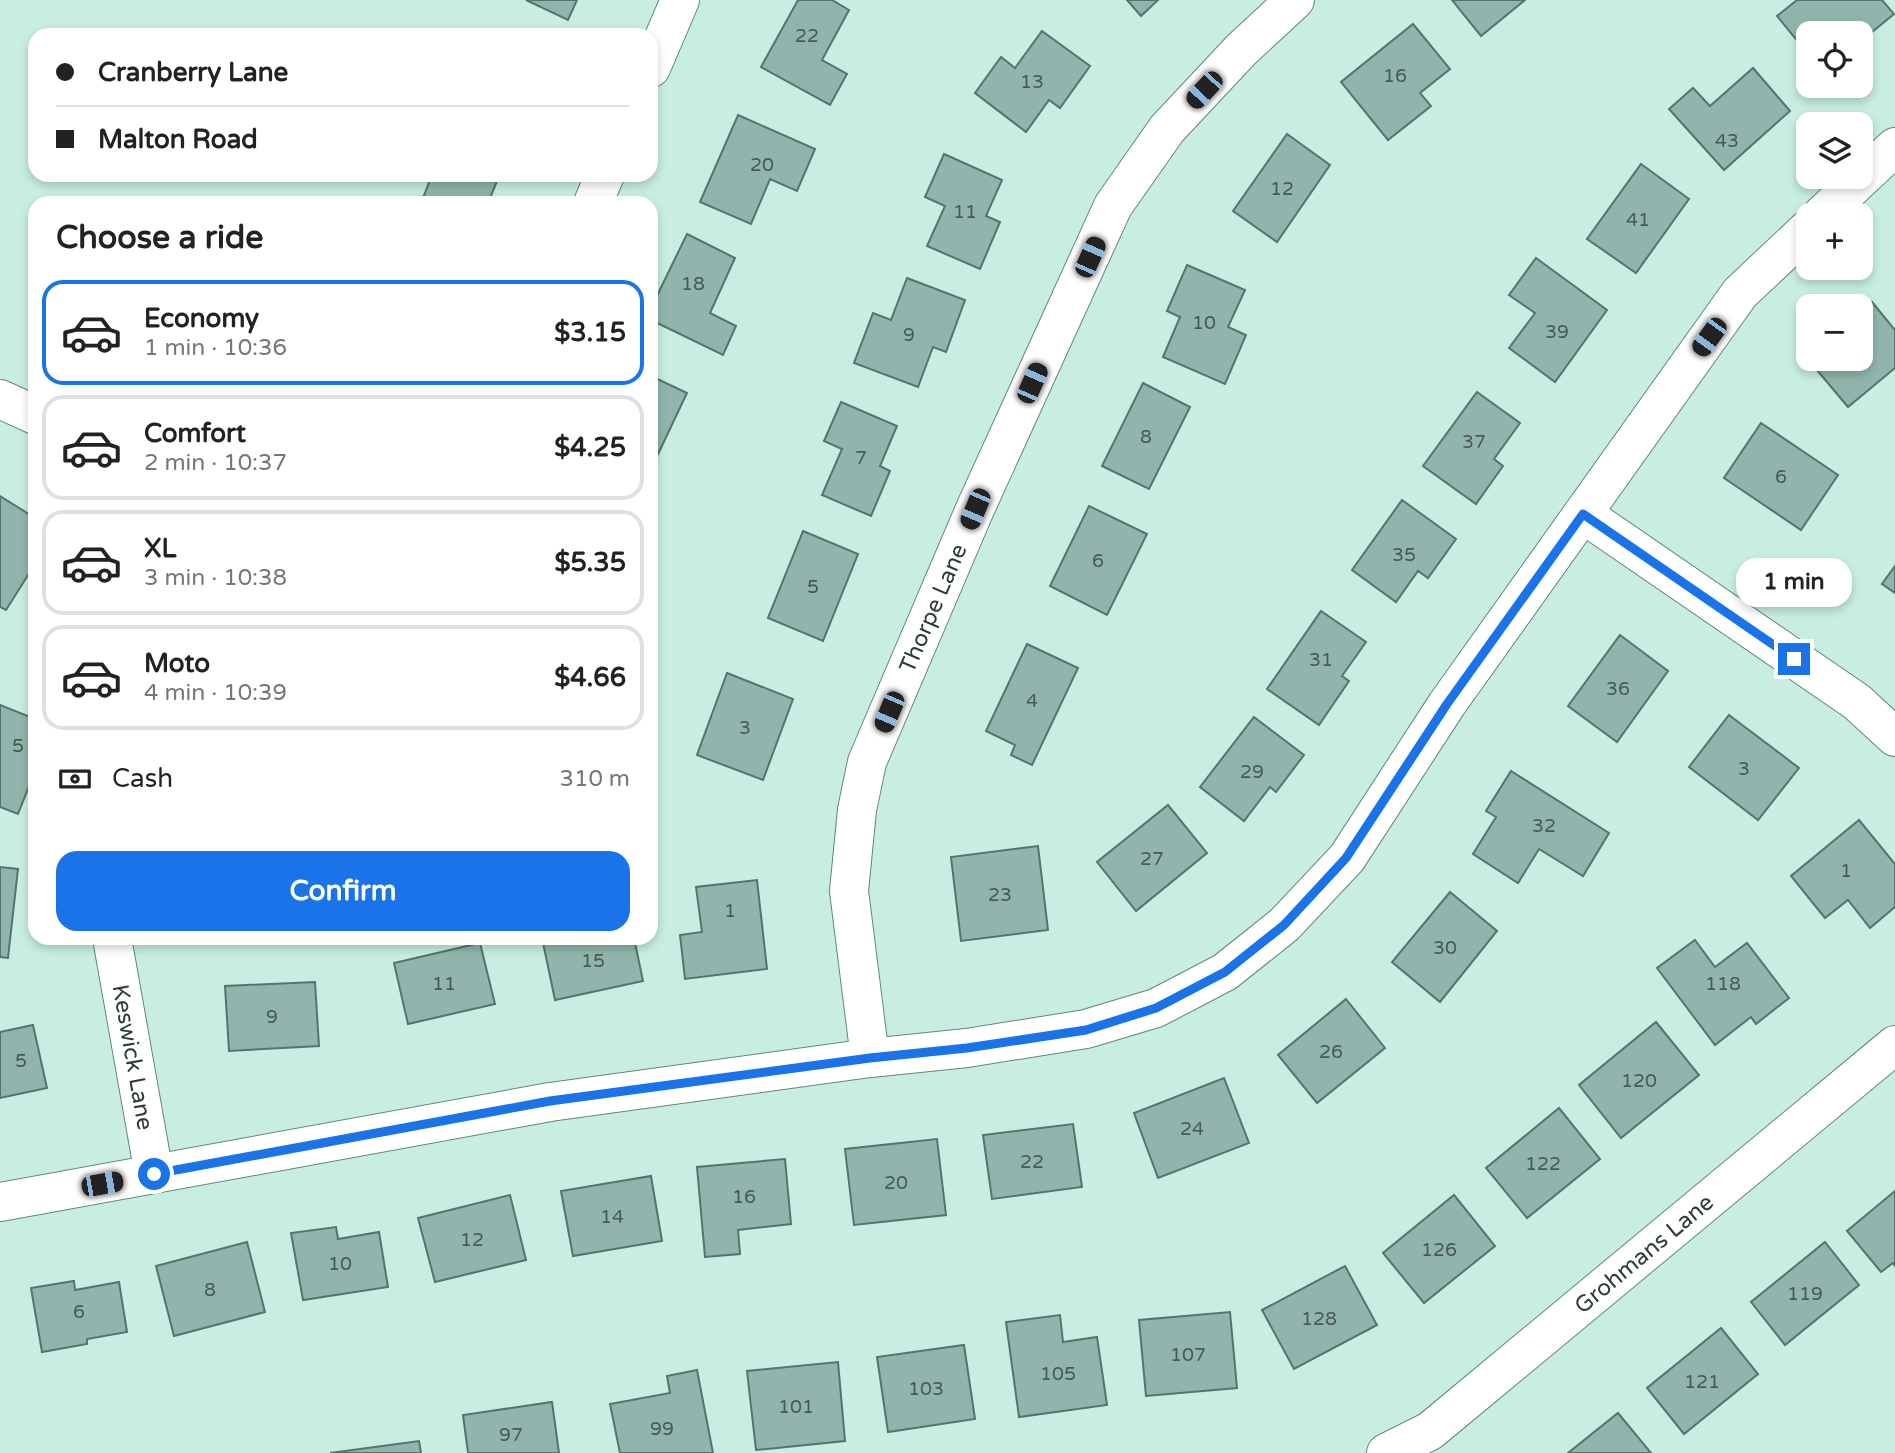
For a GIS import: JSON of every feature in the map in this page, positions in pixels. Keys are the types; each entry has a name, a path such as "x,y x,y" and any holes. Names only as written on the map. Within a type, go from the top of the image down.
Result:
{"street":[{"path":"658,52 680,0"},
{"name":"Thorpe Lane","path":"870,1058 849,891 857,810 867,762 975,509 1113,206 1167,129 1241,50 1295,0"},
{"path":"1835,203 1895,147"},
{"path":"0,1202 550,1101 870,1058 967,1048 1086,1030 1156,1008 1225,972 1284,925 1346,858 1447,704 1740,293 1796,240"},
{"path":"0,399 28,412"},
{"path":"1583,514 1857,702 1895,737"},
{"name":"Keswick Lane","path":"113,945 154,1174"},
{"name":"Grohmans Lane","path":"1386,1453 1420,1442 1895,1045"}],"building":[{"path":"526,0 577,0 568,20"},
{"path":"798,0 832,0 849,10 822,60 847,74 830,105 761,67"},
{"path":"1127,0 1158,0 1141,16"},
{"path":"1452,0 1525,0 1481,36"},
{"path":"1797,0 1882,0 1894,14 1873,31 1873,21 1796,21 1796,39 1777,16"},
{"path":"1413,24 1450,69 1420,93 1431,106 1388,140 1341,82"},
{"path":"1042,31 1090,66 1060,108 1049,100 1026,132 975,93 1001,57 1015,68"},
{"path":"1753,68 1790,111 1724,170 1669,109 1693,88 1710,106"},
{"path":"738,115 815,149 797,191 770,179 751,224 700,202"},
{"path":"1287,134 1330,165 1277,242 1233,211"},
{"path":"944,154 1002,180 986,216 1000,222 980,269 927,246 945,206 925,197"},
{"path":"1641,164 1689,199 1636,273 1587,239"},
{"path":"429,182 497,182 491,196 424,196"},
{"path":"687,234 735,258 710,313 736,326 723,355 658,323 658,294"},
{"path":"1536,258 1607,310 1555,382 1509,348 1535,313 1509,295"},
{"path":"1187,265 1245,290 1228,327 1246,335 1225,384 1163,357 1180,317 1167,311"},
{"path":"907,278 965,300 946,352 933,347 918,387 854,363 873,313 891,320"},
{"path":"1873,303 1895,330 1895,368 1848,407 1818,371 1873,371"},
{"path":"658,379 687,393 658,454"},
{"path":"1143,383 1190,407 1149,489 1102,466"},
{"path":"1477,392 1520,423 1494,459 1503,466 1476,504 1423,466"},
{"path":"841,402 897,426 880,466 890,471 871,516 822,495 842,449 824,441"},
{"path":"1761,423 1838,475 1801,530 1724,478"},
{"path":"0,496 28,514 28,575 6,610 0,607"},
{"path":"1402,500 1456,539 1428,578 1418,571 1396,602 1352,570"},
{"path":"1089,506 1147,534 1107,615 1050,586"},
{"path":"803,531 858,554 823,641 768,618"},
{"path":"1895,566 1895,593 1882,584"},
{"path":"1321,611 1366,642 1342,676 1349,681 1319,725 1267,689"},
{"path":"1620,635 1668,671 1617,742 1568,706"},
{"path":"1027,644 1078,668 1032,765 1011,755 1015,745 986,731"},
{"path":"727,673 793,699 763,780 697,755"},
{"path":"0,705 28,716 28,789 18,814 0,807"},
{"path":"1729,715 1799,768 1758,820 1689,767"},
{"path":"1254,717 1304,755 1276,792 1270,787 1244,821 1200,787"},
{"path":"1511,771 1609,833 1583,876 1539,849 1518,883 1473,854 1496,817 1486,811"},
{"path":"1168,805 1207,853 1136,911 1097,862"},
{"path":"1859,820 1895,864 1895,907 1870,928 1848,900 1825,918 1791,876"},
{"path":"1038,846 1048,930 961,941 951,857"},
{"path":"0,867 18,869 8,958 0,957"},
{"path":"757,880 767,969 685,979 680,935 702,932 696,887"},
{"path":"1450,892 1497,931 1440,1002 1392,962"},
{"path":"1695,940 1715,967 1747,943 1789,998 1756,1024 1751,1017 1715,1045 1657,968"},
{"path":"480,945 495,1004 408,1024 394,963"},
{"path":"543,945 635,945 643,981 555,1000"},
{"path":"315,982 319,1046 229,1051 225,986"},
{"path":"1346,999 1385,1048 1317,1103 1278,1055"},
{"path":"1656,1022 1699,1075 1621,1138 1579,1085"},
{"path":"33,1025 47,1088 0,1098 0,1032"},
{"path":"1224,1078 1249,1143 1158,1178 1134,1113"},
{"path":"1559,1108 1600,1159 1527,1218 1486,1168"},
{"path":"1073,1124 1082,1187 992,1199 983,1135"},
{"path":"937,1139 946,1215 854,1225 845,1149"},
{"path":"785,1159 791,1224 738,1230 740,1254 705,1257 697,1167"},
{"path":"651,1176 662,1241 573,1256 561,1191"},
{"path":"1895,1191 1895,1266 1893,1263 1881,1272 1847,1231"},
{"path":"510,1195 526,1260 435,1282 418,1218"},
{"path":"1454,1195 1495,1246 1424,1303 1383,1253"},
{"path":"336,1227 338,1239 379,1232 388,1287 303,1300 291,1233"},
{"path":"247,1242 265,1312 174,1336 156,1266"},
{"path":"1825,1242 1859,1285 1785,1345 1751,1302"},
{"path":"1345,1266 1377,1325 1294,1369 1262,1310"},
{"path":"74,1281 75,1290 119,1282 127,1332 87,1339 87,1344 42,1352 31,1288"},
{"path":"1230,1312 1237,1388 1146,1396 1139,1320"},
{"path":"1060,1315 1063,1342 1097,1337 1107,1405 1019,1417 1006,1322"},
{"path":"1721,1328 1758,1374 1684,1434 1647,1388"},
{"path":"964,1345 975,1419 888,1432 877,1357"},
{"path":"838,1362 845,1441 756,1450 747,1371"},
{"path":"697,1370 713,1453 620,1453 610,1404 670,1393 667,1376"},
{"path":"552,1402 559,1453 468,1453 463,1415"},
{"path":"1618,1413 1651,1453 1568,1453"},
{"path":"419,1441 421,1453 330,1453"}],"route":[{"path":"154,1174 550,1101 870,1058 967,1048 1086,1030 1156,1008 1225,972 1284,925 1346,858 1447,704 1583,514 1794,659"}]}
